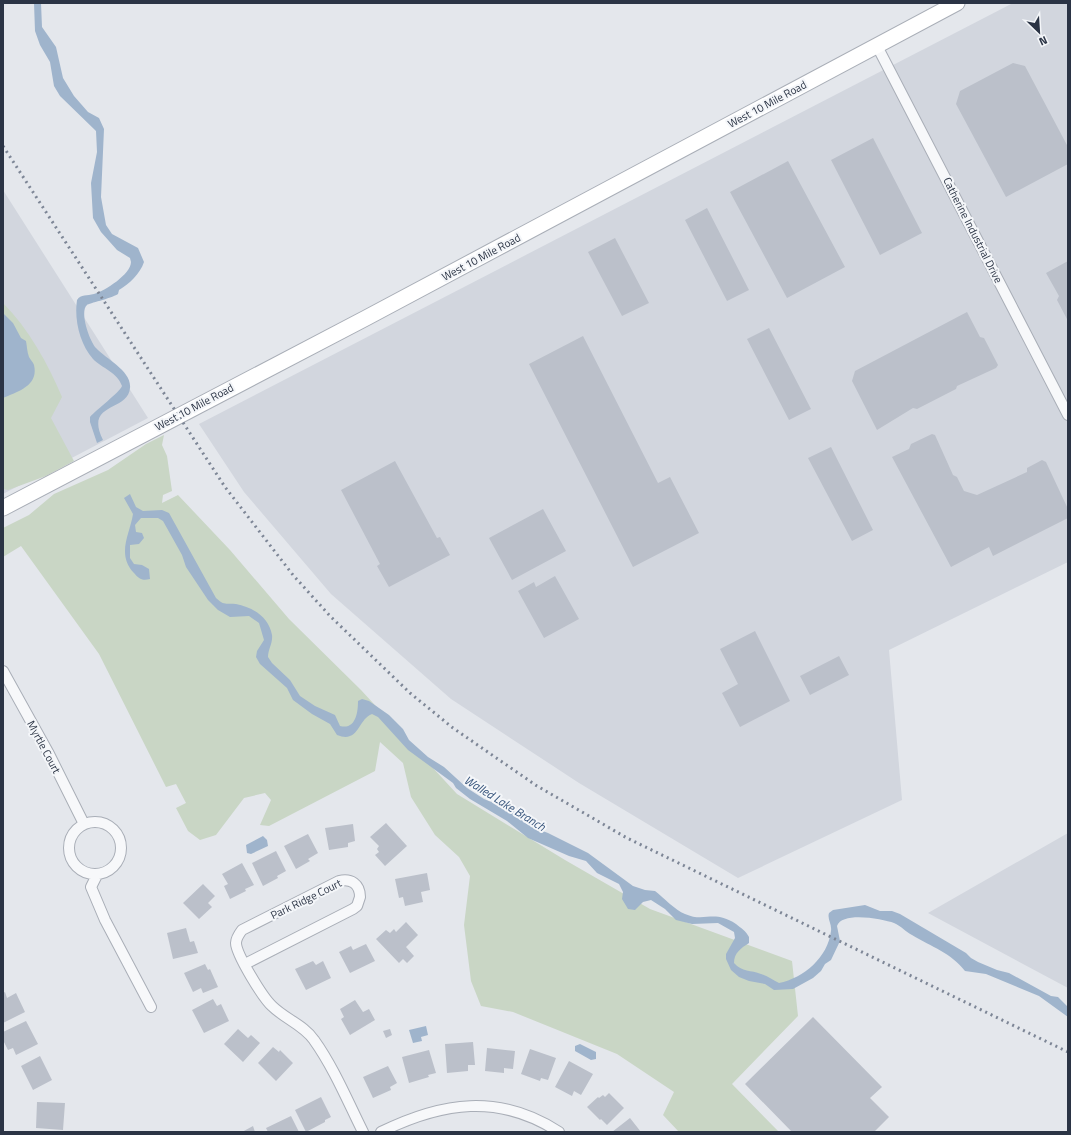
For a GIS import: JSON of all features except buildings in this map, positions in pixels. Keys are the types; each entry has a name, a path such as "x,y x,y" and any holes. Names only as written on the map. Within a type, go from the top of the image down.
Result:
{"main road":[{"name":"West 10 Mile Road","path":"3,508 373,314 957,3"}],"street":[{"name":"Catherine Industrial Drive","path":"877,46 1068,415"},
{"name":"Myrtle Court","path":"3,671 49,754 84,824"},
{"path":"94,822 104,823 113,828 119,836 122,846 120,857 111,869 97,874 87,873 78,868 71,860 69,850 70,839 75,830 84,824 94,822"},
{"path":"97,874 91,887 105,920 151,1007"},
{"name":"Park Ridge Court","path":"245,964 353,909 357,906 360,897 357,885 349,880 339,881 242,930 236,938 236,942 245,964 266,1000 313,1038 325,1057 363,1132"},
{"path":"381,1132 423,1114 454,1107 469,1106 506,1109 525,1114 543,1122 559,1132"}],"shaded area":[{"path":"1013,3 1068,3 1068,562 889,650 902,800 738,878 579,783 451,699 331,594 244,492 199,424"},
{"path":"3,190 148,418 3,494"},
{"path":"1068,833 1068,988 928,913"}],"green space":[{"path":"3,303 21,324 37,347 57,385 62,397 51,418 74,461 46,476 8,490 3,489"},
{"path":"164,435 162,445 167,456 172,491 163,495 162,503 178,495 230,550 289,619 361,690 457,794 565,860 650,909 792,961 798,1016 732,1084 779,1132 679,1132 663,1115 674,1092 617,1054 513,1012 481,1006 471,981 464,925 470,876 459,857 435,835 411,797 403,763 380,742 375,771 269,826 260,825 271,800 265,793 244,798 216,835 200,840 188,831 176,808 186,803 176,784 166,787 99,654 21,546 3,557 3,528 29,515 54,494 108,470 146,444"}],"water":[{"path":"34,3 41,3 42,27 56,47 63,78 74,96 88,112 99,118 104,129 101,197 106,225 112,234 138,248 144,262 137,275 127,285 119,290 118,294 89,304 85,309 84,314 86,327 94,345 100,352 123,371 130,382 130,388 127,396 103,413 99,419 99,428 103,440 97,443 90,422 90,417 122,386 120,381 113,374 93,359 88,353 81,339 77,324 77,300 80,297 94,294 111,286 127,272 131,262 130,258 117,250 101,232 93,218 91,183 97,152 96,131 60,96 54,86 50,62 40,45 35,31"},
{"path":"3,313 13,323 21,338 26,341 28,355 34,365 35,372 30,383 26,387 3,398"},
{"path":"130,494 136,507 143,511 162,510 169,513 219,601 227,604 242,605 254,610 264,618 272,635 268,657 272,663 290,680 300,696 315,706 335,715 340,726 345,727 353,723 357,715 358,701 362,699 369,701 389,715 403,729 409,740 428,757 444,767 467,788 484,799 523,815 532,827 548,833 588,853 633,886 645,890 655,891 673,907 685,914 698,917 721,917 736,924 745,931 749,937 749,943 738,951 734,959 734,963 740,968 763,975 779,983 797,976 813,965 820,958 825,949 831,931 829,913 833,910 865,905 880,911 892,911 900,914 966,953 978,962 1009,973 1051,996 1058,997 1068,1007 1068,1017 1039,996 986,974 965,971 954,959 910,934 897,924 872,918 854,917 840,921 837,926 840,941 831,960 825,964 821,971 813,978 793,989 774,990 765,984 749,981 739,977 731,970 726,959 726,954 735,938 734,932 718,923 692,924 676,920 665,909 651,900 643,902 635,910 628,909 622,899 623,892 619,884 597,873 586,861 569,856 528,838 507,821 470,799 456,788 453,783 408,750 378,717 372,714 367,717 358,730 350,736 344,737 337,735 330,724 312,714 293,700 287,688 260,664 256,657 257,651 264,640 259,623 249,616 230,617 218,610 208,600 186,567 182,555 163,521 158,518 141,518 135,525 136,532 142,533 144,538 139,544 130,545 130,558 134,564 142,565 149,569 150,579 145,580 137,577 129,566 125,551 133,514 124,498"},
{"path":"263,836 267,840 268,846 251,854 247,853 246,845"},
{"path":"426,1026 428,1035 421,1037 422,1041 413,1043 409,1030"},
{"path":"580,1044 596,1052 596,1059 591,1060 575,1051 575,1046"}],"railway":[{"path":"3,146 225,487 293,575 330,616 410,693 453,728 537,786 627,838 1068,1052"}],"water label":[{"name":"Walled Lake Branch","path":"505,803"}]}
